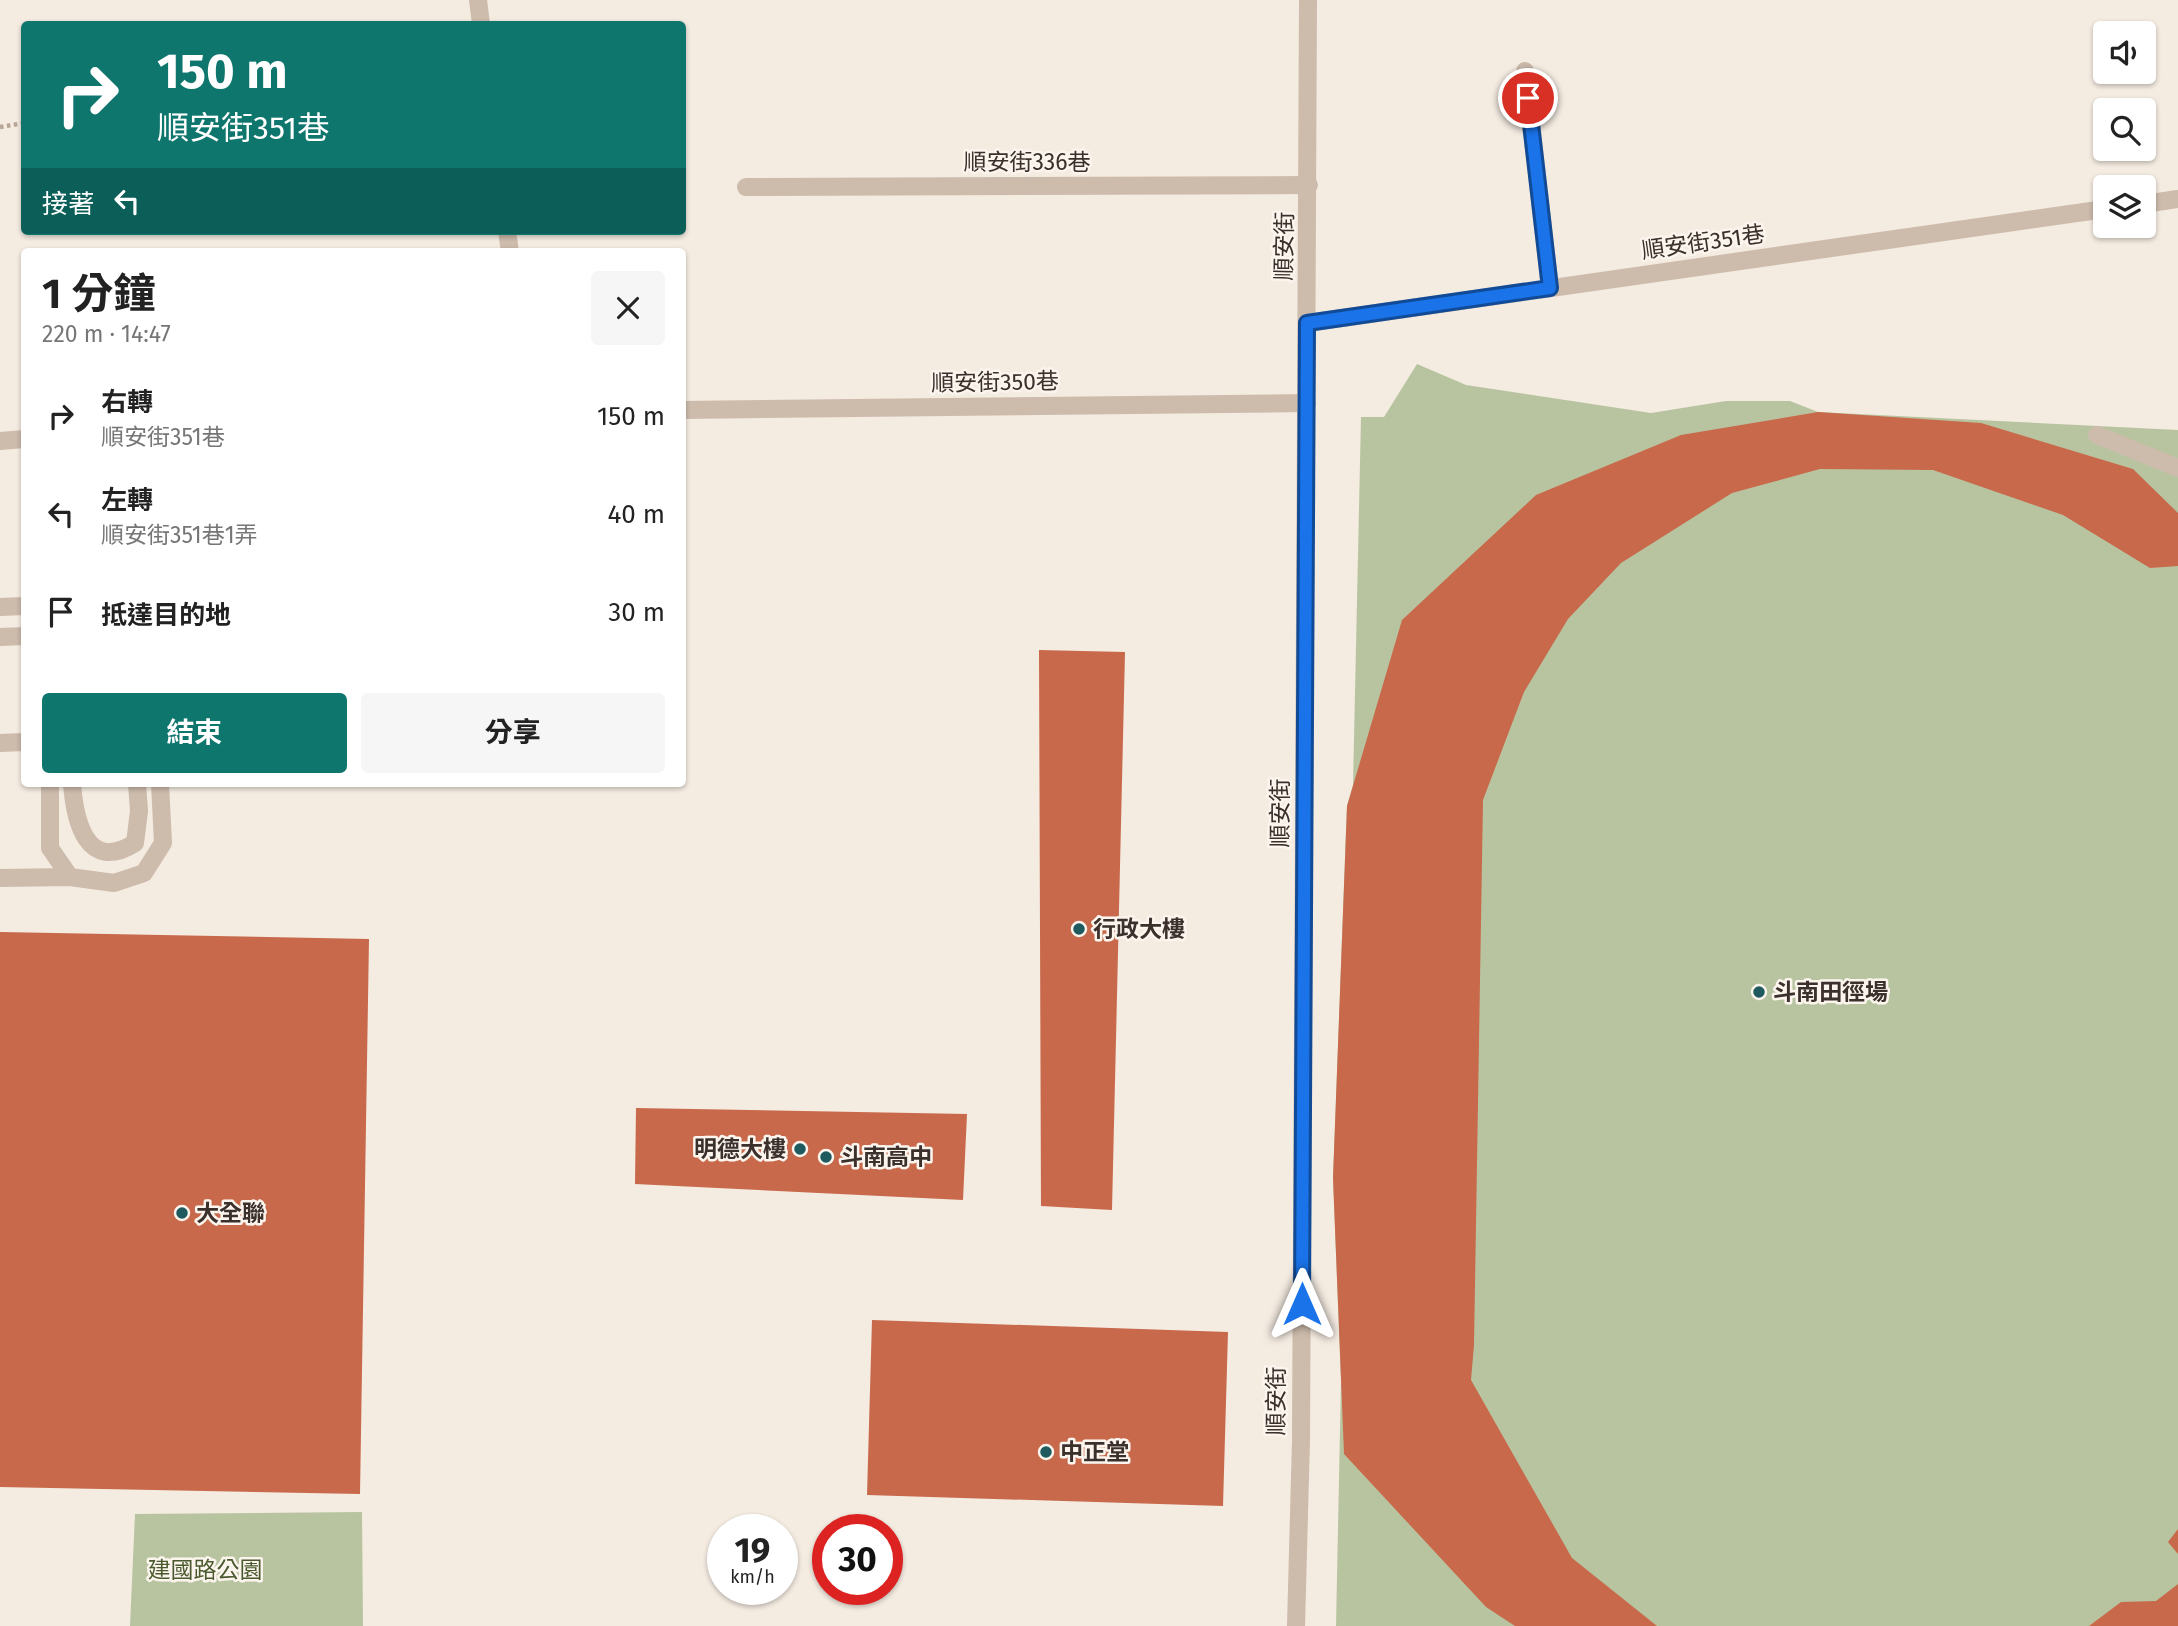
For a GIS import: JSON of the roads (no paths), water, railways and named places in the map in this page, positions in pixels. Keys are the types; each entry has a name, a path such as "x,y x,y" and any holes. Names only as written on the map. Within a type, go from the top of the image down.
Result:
{"street":[{"path":"478,0 481,21"},
{"name":"順安街","path":"1296,1626 1301,1440 1308,0"},
{"path":"1525,71 1550,288"},
{"name":"順安街336巷","path":"746,187 1309,185"},
{"path":"2156,202 2178,199"},
{"name":"順安街351巷","path":"1307,323 2093,211"},
{"name":"順安街350巷","path":"686,410 1307,403"},
{"path":"2097,435 2178,468"},
{"path":"0,441 21,439"},
{"path":"0,607 21,606"},
{"path":"0,637 21,636"},
{"path":"0,743 21,742"},
{"path":"50,787 50,848 70,877"},
{"path":"72,787 74,815 92,846 106,853 122,851 135,843 139,811 137,787"},
{"path":"0,878 70,877 114,883 144,873 163,843 160,787"}],"place":[{"name":"行政大樓","path":"1079,929"},
{"name":"斗南田徑場","path":"1759,992"},
{"name":"明德大樓","path":"800,1149"},
{"name":"斗南高中","path":"826,1157"},
{"name":"大全聯","path":"182,1213"},
{"name":"中正堂","path":"1046,1452"}],"park label":[{"name":"建國路公園","path":"205,1570"}]}
